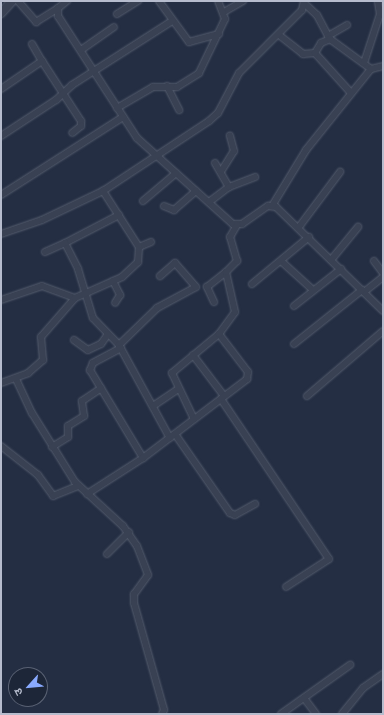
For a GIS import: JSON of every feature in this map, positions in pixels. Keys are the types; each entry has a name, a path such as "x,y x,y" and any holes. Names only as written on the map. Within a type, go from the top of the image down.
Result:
{"street":[{"path":"1,13 12,1"},
{"path":"18,1 36,22 67,1"},
{"path":"117,14 138,1"},
{"path":"159,1 172,21 189,42 219,34"},
{"path":"117,108 153,87 181,86 199,73 219,34 224,12 218,1"},
{"path":"224,12 243,1"},
{"path":"364,63 382,13 378,1"},
{"path":"1,234 42,220 103,191 154,154 214,116 239,73 279,35 305,3 317,15 329,38 371,69"},
{"path":"58,8 58,16 137,138 196,191 237,225"},
{"path":"1,136 94,72 172,21"},
{"path":"315,53 321,43 347,25"},
{"path":"81,50 114,27"},
{"path":"279,35 303,54 315,53"},
{"path":"32,44 82,124 72,133"},
{"path":"315,53 351,93"},
{"path":"1,89 42,61"},
{"path":"214,302 207,287 226,272 237,260 230,237 237,225 272,206 306,150 351,93 371,69 383,66"},
{"path":"167,86 179,110"},
{"path":"1,195 123,117"},
{"path":"222,170 234,151 230,136"},
{"path":"215,163 222,170 229,186"},
{"path":"298,227 340,172"},
{"path":"143,201 176,173"},
{"path":"209,202 229,186 255,177"},
{"path":"2,382 16,379 43,360 41,337 75,298 113,281 138,262 139,247 103,191"},
{"path":"164,206 174,210 196,191"},
{"path":"272,206 309,237 383,311"},
{"path":"45,252 119,215"},
{"path":"331,260 358,228"},
{"path":"252,284 309,237"},
{"path":"139,247 151,242"},
{"path":"65,243 86,294 93,318 120,346 153,406 173,436 230,513 235,515 255,504"},
{"path":"281,261 314,290"},
{"path":"374,261 383,273"},
{"path":"143,458 101,388 90,366 120,346 154,311 196,287 175,263 160,276"},
{"path":"294,306 341,269"},
{"path":"194,419 178,389 172,373 219,334 235,312 226,272"},
{"path":"294,344 383,277"},
{"path":"113,281 120,294 115,303"},
{"path":"1,300 42,286 75,298"},
{"path":"307,396 383,332"},
{"path":"74,340 88,350 101,344 108,334"},
{"path":"87,494 143,458 173,436 222,398 248,375 219,334"},
{"path":"193,355 329,559 286,587"},
{"path":"16,379 52,447 78,486 129,532 148,575 134,594 134,603 164,710 162,714"},
{"path":"52,447 68,437 68,426 84,416 82,401 101,388"},
{"path":"153,406 178,389"},
{"path":"1,446 38,475 53,496 78,486"},
{"path":"107,554 129,532"},
{"path":"282,714 350,665"},
{"path":"342,714 363,688 383,674"},
{"path":"304,698 316,714"}]}
